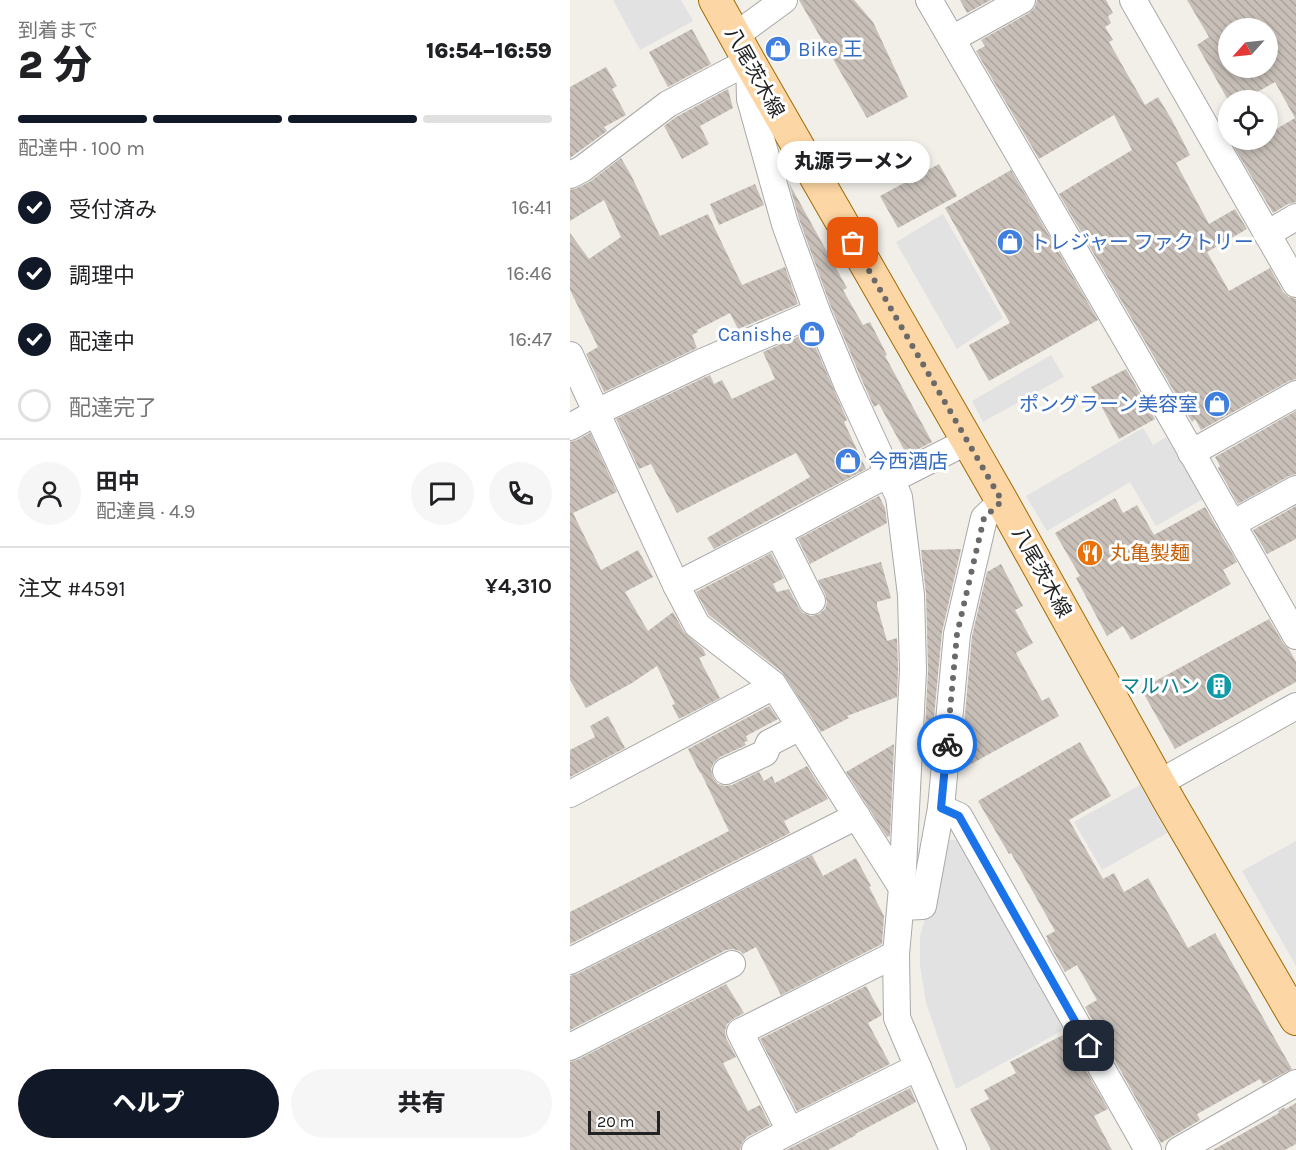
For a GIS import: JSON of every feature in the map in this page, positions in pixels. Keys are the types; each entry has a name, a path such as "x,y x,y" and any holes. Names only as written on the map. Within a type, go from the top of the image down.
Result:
{"main road":[{"name":"八尾茨木線","path":"716,0 1002,501 1159,783 1296,1018"}],"street":[{"path":"570,175 582,169 742,49 784,0"},
{"path":"930,0 1296,636"},
{"path":"952,39 1022,0"},
{"path":"1133,0 1296,284"},
{"path":"742,49 750,99 785,224 817,312 847,384 899,497 910,584 913,669 896,954 897,1018 953,1150"},
{"path":"1267,234 1296,217"},
{"path":"570,427 700,363 817,312"},
{"path":"570,356 676,585 698,625 774,686 857,816 901,897 923,906 941,808 957,634 984,518 1002,501"},
{"path":"1191,453 1296,394"},
{"path":"676,585 890,477 968,441"},
{"path":"1232,524 1296,489"},
{"path":"778,533 812,601"},
{"path":"570,794 774,686"},
{"path":"1159,783 1296,706"},
{"path":"726,771 765,753 769,743 800,727"},
{"path":"941,808 959,816 1148,1150"},
{"path":"570,961 857,816"},
{"path":"790,1131 740,1032 896,954"},
{"path":"570,1047 732,964"},
{"path":"755,1150 918,1067"},
{"path":"1179,1150 1296,1083"}],"shaded area":[{"path":"613,0 681,0 693,21 640,50"},
{"path":"943,214 1003,318 957,349 896,242"},
{"path":"1051,355 1064,377 983,422 972,401"},
{"path":"1143,428 1153,445 1166,437 1203,499 1156,526 1130,482 1047,531 1026,496"},
{"path":"1140,785 1167,833 1102,870 1074,822"},
{"path":"948,840 959,840 1065,1029 956,1089 926,1003 920,965 920,936"},
{"path":"1296,841 1296,966 1242,871"}],"building":[{"path":"799,0 854,0 873,22 908,97 867,118"},
{"path":"960,0 991,0 967,13"},
{"path":"1037,0 1106,0 1113,13 1108,16 1111,23 1105,27 1113,40 1109,42 1145,105 1158,97 1172,120 1190,155 1176,163 1209,224 1235,209 1247,229 1207,252 1229,291 1270,268 1283,292 1296,299 1296,379 1201,430 1195,419 1192,422 1059,194 1132,150 1114,115 1039,159 976,51 985,46 981,40 1029,13 1035,7"},
{"path":"1187,0 1296,0 1296,202 1273,213 1236,150 1278,150 1278,128 1295,118 1275,82 1261,90 1222,90 1197,45 1209,37"},
{"path":"692,29 711,64 668,87 649,52"},
{"path":"606,67 617,86 612,89 626,115 604,127 607,131 570,158 570,87"},
{"path":"728,89 733,108 700,126 709,144 682,159 664,126"},
{"path":"621,158 660,236 708,214 742,285 785,267 798,304 738,329 730,313 697,330 698,332 692,335 697,348 604,392 586,354 598,347 570,290 570,233 589,259 621,237 604,200 570,221 570,190 591,181"},
{"path":"939,164 957,196 898,228 880,196"},
{"name":"トレジャー ファクトリー","path":"1011,170 1098,320 989,381 969,345 1010,323 945,208"},
{"path":"789,183 847,288 843,290 863,325 870,322 887,355 885,356 932,442 907,455 879,404 874,407 861,378 831,307 799,219"},
{"path":"755,184 764,205 719,225 710,204"},
{"path":"809,332 847,420 844,422 866,469 714,549 707,538 810,477 796,453 677,513 651,464 639,469 616,419 710,375 714,384 722,380 732,399 775,379 763,352"},
{"path":"1126,369 1155,419 1119,439 1091,387"},
{"path":"1296,411 1296,474 1238,504 1218,468 1220,466 1215,457"},
{"path":"590,433 617,492 573,513 601,570 638,550 653,577 625,592 648,631 673,612 684,632 703,649 706,655 699,658 720,698 679,719 672,705 675,704 657,666 632,683 586,708 570,680 570,442"},
{"path":"879,496 885,508 887,523 810,564 798,539"},
{"path":"1115,498 1123,513 1137,505 1154,535 1205,507 1237,562 1223,570 1231,584 1131,640 1123,626 1107,636 1076,578 1080,576 1055,533"},
{"path":"1296,506 1296,539 1267,554 1253,530"},
{"path":"961,549 942,632 931,749 924,749 928,670 926,594 921,550"},
{"path":"771,553 784,578 773,584 777,592 789,589 803,613 811,616 825,609 827,602 818,580 881,562 891,598 877,602 877,606 887,641 897,638 897,697 847,716 849,718 821,732 782,672 709,615 696,592"},
{"path":"1001,564 1023,606 1015,610 1033,643 1016,653 1042,701 1049,697 1059,716 960,770 972,636 987,572"},
{"name":"マルハン","path":"1269,619 1296,662 1296,682 1175,749 1141,689"},
{"path":"769,706 778,719 746,736 748,741 744,742 746,745 714,762 711,769 713,778 718,784 725,786 759,772 764,781 772,776 775,783 807,766 828,799 784,821 790,833 570,944 570,912 729,831 688,749"},
{"path":"608,716 625,748 570,777 570,750 595,737 590,726"},
{"path":"1080,742 1111,796 1069,820 1103,879 1114,873 1124,892 1148,878 1188,948 1215,933 1292,1069 1263,1084 1260,1079 1197,1114 1200,1120 1161,1143 1085,1007 1097,1000 1077,965 1065,972 1046,936 1055,931 1011,853 1009,854 978,801"},
{"path":"894,744 890,836 887,837 846,772"},
{"path":"812,855 823,876 856,858 884,916 882,944 781,995 756,947 743,954 733,949 726,950 570,1030 570,976"},
{"path":"726,984 744,1013 727,1024 726,1038 736,1057 723,1063 748,1111 760,1105 770,1125 747,1137 740,1150 570,1150 570,1062"},
{"path":"866,986 882,1015 868,1023 890,1064 797,1111 760,1039"},
{"path":"1065,1034 1108,1109 1094,1116 1112,1150 991,1150 970,1109 989,1099 984,1090 1016,1073 1010,1062"},
{"path":"910,1088 916,1102 828,1150 786,1150"},
{"path":"1296,1103 1296,1144 1285,1150 1213,1150 1279,1113 1278,1111 1285,1107 1284,1110"}],"way so far":[{"path":"853,243 1002,501 984,518 957,634 947,744"}],"place":[{"name":"Bike 王","path":"778,49"},
{"name":"トレジャー ファクトリー","path":"1010,242"},
{"name":"丸源ラーメン","path":"853,243"},
{"name":"Canishe","path":"812,334"},
{"name":"ポングラーン美容室","path":"1217,404"},
{"name":"今西酒店","path":"848,461"},
{"name":"丸亀製麺","path":"1090,553"},
{"name":"マルハン","path":"1219,686"}],"route":[{"path":"947,744 941,808 959,816 1089,1046"}]}
